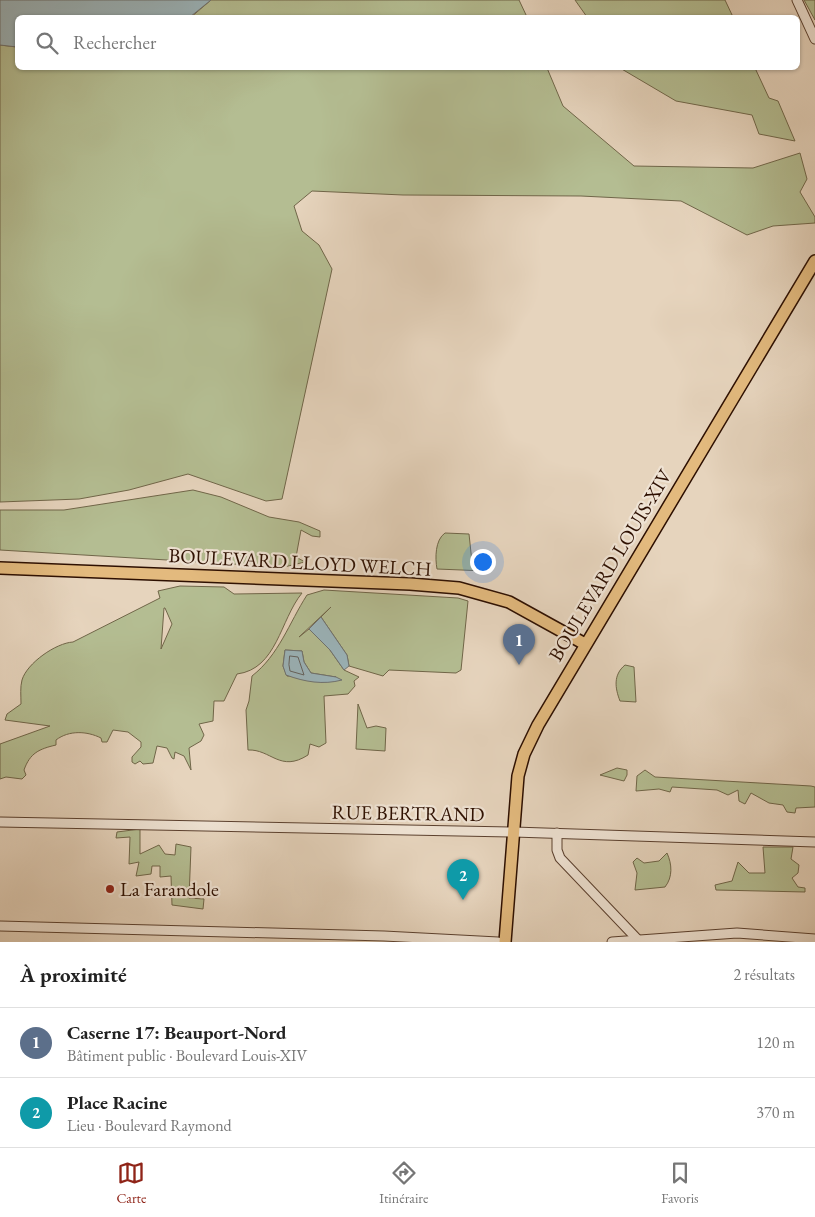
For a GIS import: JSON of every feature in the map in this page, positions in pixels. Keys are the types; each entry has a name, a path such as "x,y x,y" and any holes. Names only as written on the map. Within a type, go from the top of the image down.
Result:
{"main road":[{"name":"BOULEVARD LOUIS-XIV","path":"506,942 518,776 524,754 538,725 585,644 815,261"},
{"name":"BOULEVARD LLOYD WELCH","path":"0,568 410,584 459,588 508,602 585,644"}],"street":[{"path":"797,0 815,39"},
{"name":"RUE BERTRAND","path":"0,822 557,833 815,842"},
{"path":"557,833 560,858 639,940"},
{"path":"0,926 214,931 498,942"},
{"path":"214,931 214,942"},
{"path":"612,942 737,933 815,939"}],"green space":[{"path":"211,0 519,0 526,15 194,15"},
{"path":"575,0 725,0 732,15 586,15"},
{"path":"804,0 815,0 815,20"},
{"path":"0,45 15,47 15,70 548,70 563,106 634,166 753,168 800,153 807,179 800,192 815,217 815,223 773,226 747,235 681,201 581,196 403,195 312,191 294,206 302,231 319,245 332,269 282,499 266,501 188,474 129,490 79,499 0,502"},
{"path":"623,70 756,70 769,98 778,101 795,141 759,134 752,115 676,101"},
{"path":"193,490 221,497 269,517 299,522 320,531 320,537 312,536 301,530 296,557 305,562 284,567 0,550 0,510 64,510"},
{"path":"445,533 469,534 472,562 489,566 486,571 437,569 436,555 439,540"},
{"path":"180,586 224,587 234,594 302,593 269,653 261,663 250,670 237,674 224,701 214,701 213,721 199,724 204,735 201,741 189,748 191,770 184,756 175,752 174,759 167,748 157,746 153,763 143,764 140,761 135,764 132,762 132,757 141,747 141,742 128,732 113,730 107,742 102,742 101,738 90,734 67,734 56,740 56,745 40,750 29,759 24,770 26,775 22,779 6,777 0,779 0,744 50,726 5,720 7,714 21,704 22,680 30,667 51,650 73,642 160,598 158,591","holes":["164,608 172,624 161,649"]},
{"path":"324,590 458,598 468,601 461,670 456,673 389,670 383,676 349,666 347,655 321,617 331,607 299,637 309,629 330,650 344,670 359,677 354,681 355,686 348,694 324,696 326,743 319,747 310,744 308,755 290,762 248,750 246,710 252,676 277,649 307,595","holes":["285,650 302,651 304,662 311,673 336,677 287,676 283,666"]},
{"path":"625,665 634,667 636,702 620,701 618,696 616,687 617,677"},
{"path":"358,704 367,728 376,726 386,728 385,751 356,749"},
{"path":"617,768 627,770 624,781 600,775"},
{"path":"645,770 655,777 811,786 815,787 815,807 796,808 795,813 787,812 783,805 769,803 751,793 745,804 739,801 738,790 728,795 717,790 672,787 670,792 659,789 636,791 637,776"},
{"path":"140,829 140,854 159,845 165,854 175,855 176,844 191,847 189,898 204,899 203,909 172,905 171,876 160,877 160,866 152,866 151,874 136,876 139,862 129,864 130,837 116,838 117,832"},
{"path":"763,847 793,847 791,859 799,865 798,873 792,878 798,887 805,888 805,892 716,890 715,885 732,881 738,862 749,873 765,873"},
{"path":"667,853 671,870 665,887 635,890 637,873 633,862 637,858 644,863 659,861"}],"water":[{"path":"0,0 211,0 192,15 15,15 15,47 0,45"},
{"path":"321,617 347,655 349,666 344,670 330,650 309,629"},
{"path":"285,650 302,651 304,662 311,673 336,677 342,680 314,682 286,675 283,666"}],"place":[{"name":"Caserne 17: Beauport-Nord","path":"519,665"},
{"name":"La Farandole","path":"110,889"},
{"name":"Place Racine","path":"463,900"}]}
